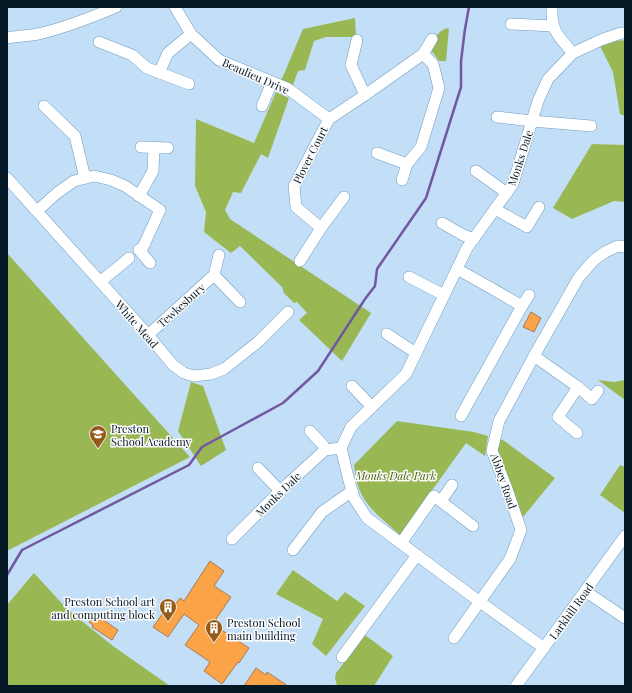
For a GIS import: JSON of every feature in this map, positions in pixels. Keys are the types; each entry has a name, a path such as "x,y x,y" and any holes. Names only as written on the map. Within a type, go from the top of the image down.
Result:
{"street":[{"path":"7,38 59,29 116,7"},
{"name":"Beaulieu Drive","path":"176,7 191,34 219,60 287,88 329,119"},
{"path":"552,7 554,26 560,37 573,53"},
{"path":"511,24 554,26"},
{"name":"Monks Dale","path":"341,448 351,427 406,374 468,248 513,184 538,101 548,79 573,53 601,40 625,33"},
{"path":"159,73 168,53 191,34"},
{"path":"329,119 423,54 432,39"},
{"path":"357,40 351,65 365,95"},
{"path":"99,42 132,55 147,68 189,84"},
{"path":"402,180 407,164 421,147 439,88 433,64 423,54"},
{"path":"262,106 272,82"},
{"path":"44,106 75,136 86,178"},
{"name":"Monks Dale","path":"497,117 591,126"},
{"name":"Plover Court","path":"321,228 296,207 294,186 329,119"},
{"path":"141,147 168,148"},
{"path":"139,196 153,171 154,148"},
{"path":"377,153 407,164"},
{"name":"Monks Dale","path":"476,171 507,193"},
{"path":"37,211 57,192 74,181 94,176 112,180 125,186 160,210 143,247 100,282"},
{"name":"White Mead","path":"7,178 148,335 173,365 184,373 194,376 211,374 224,369 258,342 288,312"},
{"path":"300,261 321,228 344,197"},
{"path":"495,209 527,227 538,207"},
{"path":"442,223 463,235 474,239"},
{"name":"Abbey Road","path":"480,602 510,559 521,530 492,451 499,421 579,276 594,260 605,252 618,246 625,247"},
{"path":"134,254 150,263"},
{"name":"Tewkesbury","path":"148,335 214,275 219,255"},
{"path":"457,269 522,306"},
{"name":"Tewkesbury","path":"214,275 240,302"},
{"path":"409,277 444,295"},
{"path":"461,416 529,295"},
{"path":"386,334 416,354"},
{"path":"534,356 578,388 595,395"},
{"path":"352,386 372,407"},
{"path":"577,434 558,417 578,388"},
{"path":"310,431 323,445 325,450 341,448 354,498 367,518 544,648"},
{"name":"Monks Dale","path":"232,539 280,491 325,450"},
{"path":"258,468 280,491"},
{"path":"441,501 452,485"},
{"path":"293,550 322,512 352,491"},
{"path":"401,543 434,496 473,526"},
{"name":"Larkhill Road","path":"516,686 625,536"},
{"path":"342,657 416,555"},
{"path":"585,591 625,618"},
{"path":"454,638 480,602"}],"green space":[{"path":"355,18 356,37 326,37 314,41 305,70 298,71 292,88 281,81 303,29"},
{"path":"447,28 449,29 446,61 439,61 431,50 434,40 438,34"},
{"path":"625,40 625,116 620,114 613,72 600,46"},
{"path":"276,92 289,98 268,158 261,154 241,193 233,192 225,210 230,219 371,313 342,361 299,320 307,313 297,302 294,303 284,293 282,287 240,246 231,253 204,232 206,212 195,186 196,119 254,143"},
{"path":"592,144 625,145 625,202 614,201 572,219 553,208"},
{"path":"7,253 190,457 7,551"},
{"path":"598,380 614,382 625,380 625,400"},
{"path":"191,382 203,386 226,450 201,466 178,431"},
{"name":"Monks Dale Park","path":"397,421 474,432 488,436 485,456 466,443 400,535 372,509 362,496 358,486 354,465"},
{"path":"495,438 503,440 555,478 523,517 494,452"},
{"path":"620,465 625,467 625,513 600,495"},
{"path":"293,570 337,601 345,592 365,606 326,656 312,644 323,619 276,594"},
{"path":"34,573 67,609 113,646 170,686 7,686 7,605"},
{"path":"365,635 393,656 374,686 337,686 335,678 336,673"}],"building":[{"path":"531,312 541,318 534,332 523,327"},
{"path":"210,561 224,571 214,586 231,597 216,619 217,620 214,625 249,648 222,684 204,671 210,662 185,645 199,625 184,614 168,637 153,627 168,606 172,609 180,598 184,601"},
{"path":"94,616 98,619 99,617 118,630 112,640 92,627 93,625 89,622"},
{"path":"256,668 266,675 267,672 288,686 244,686"}],"waterway":[{"path":"7,575 22,550 189,465 202,447 283,403 318,371 375,286 377,269 426,198 461,87 461,61 469,7"}],"place":[{"name":"Preston School Academy","path":"98,449"},
{"name":"Preston School art and computing block","path":"168,622"},
{"name":"Preston School main building","path":"214,643"}]}
